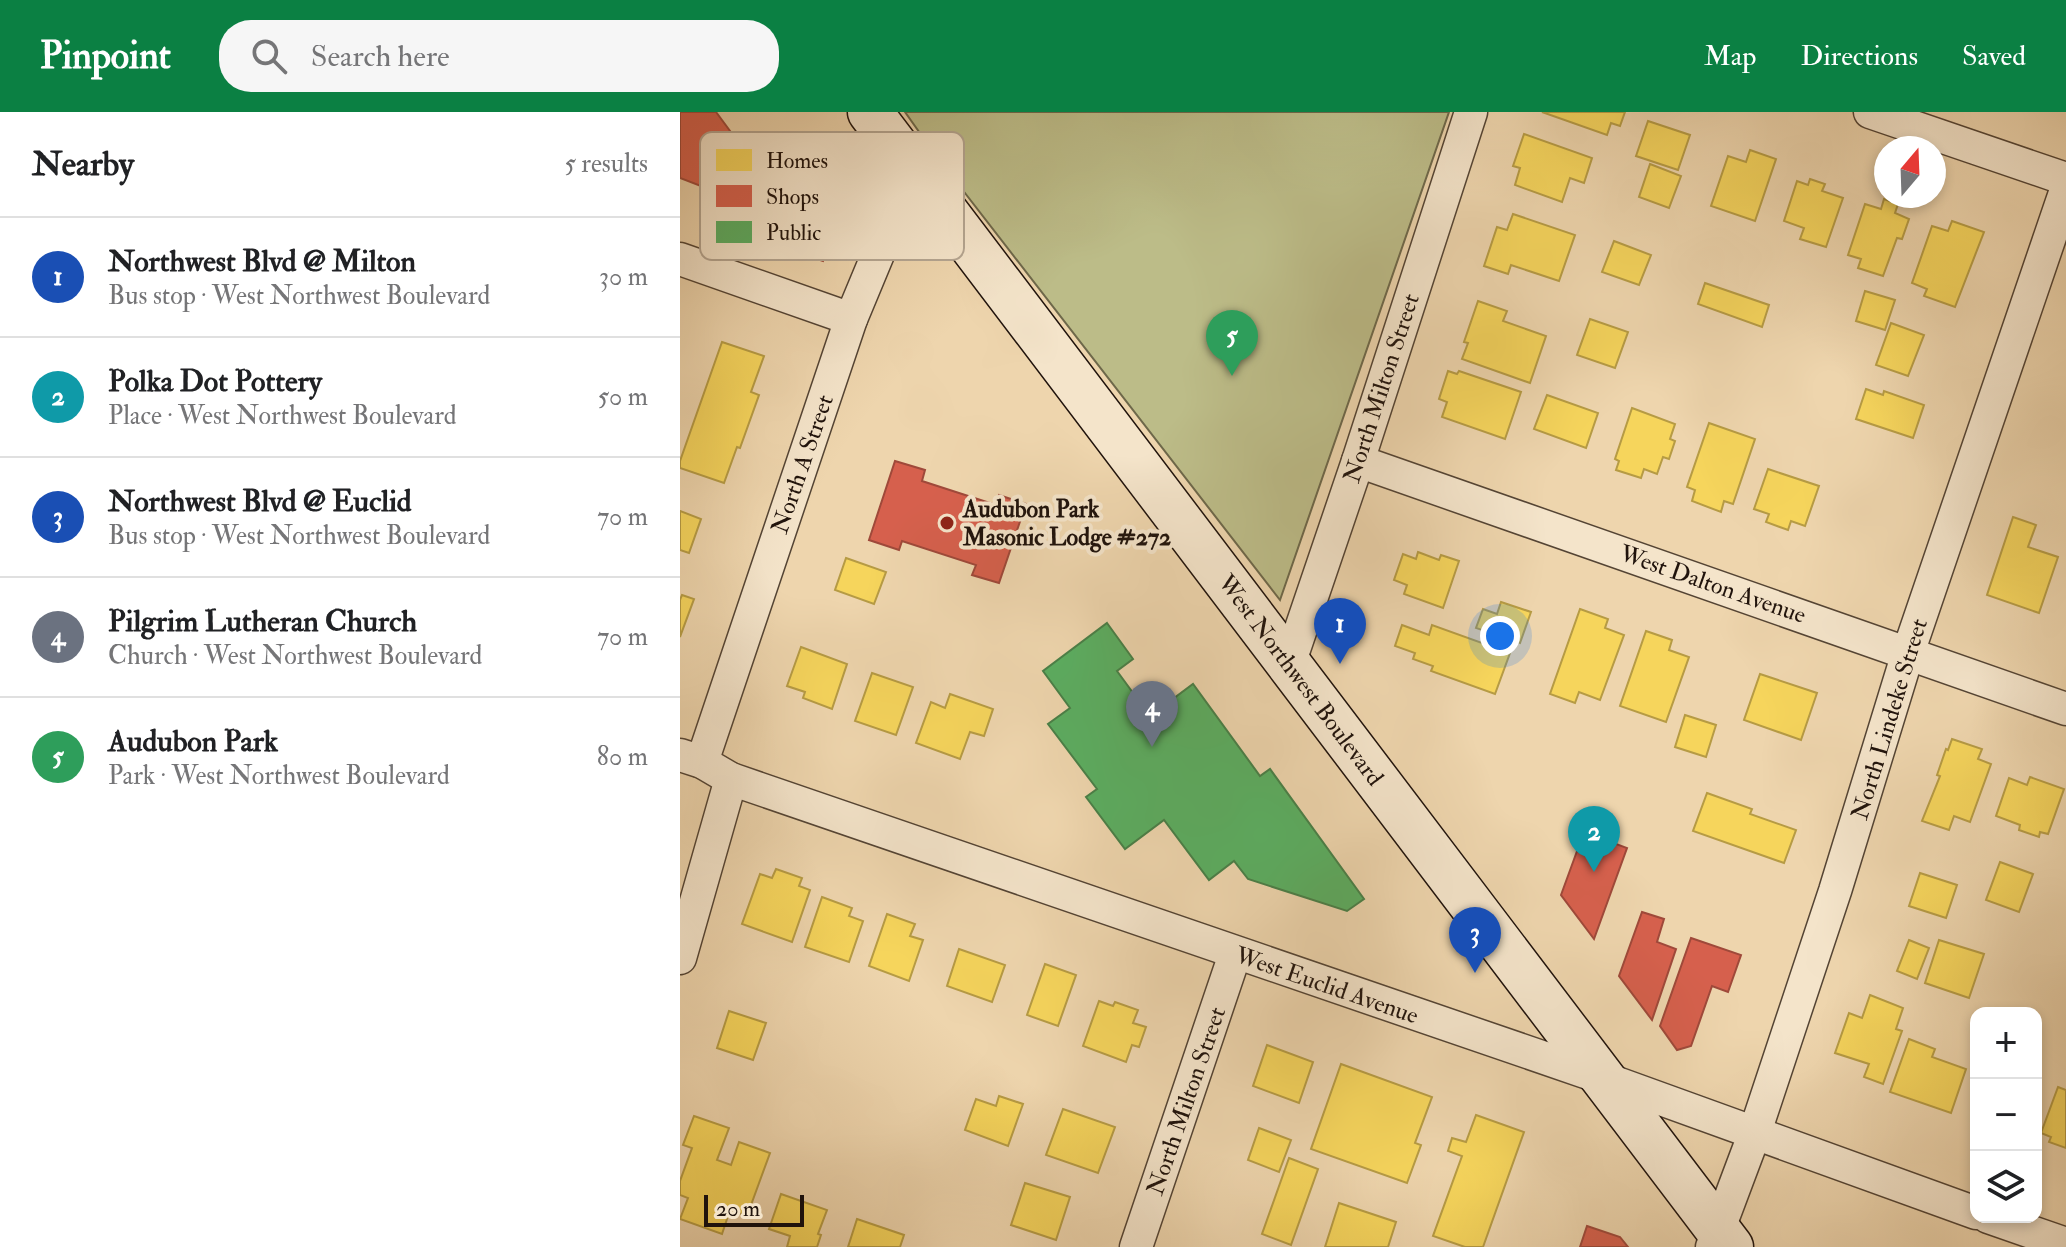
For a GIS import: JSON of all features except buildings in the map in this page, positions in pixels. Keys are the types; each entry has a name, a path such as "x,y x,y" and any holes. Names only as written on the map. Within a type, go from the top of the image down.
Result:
{"main road":[{"name":"West Northwest Boulevard","path":"870,112 885,132"},
{"name":"West Northwest Boulevard","path":"964,237 1289,664 1721,1241"}],"street":[{"name":"North Milton Street","path":"1289,664 1471,112"},
{"path":"1870,112 2066,179"},
{"name":"North Lindeke Street","path":"1721,1241 1835,891 1908,653 2066,190"},
{"path":"680,259 851,319"},
{"name":"North A Street","path":"691,758 851,319 876,260"},
{"name":"West Dalton Avenue","path":"1358,461 2066,709"},
{"name":"West Euclid Avenue","path":"691,758 731,779 1600,1077 1970,1211"},
{"path":"680,958 731,779"},
{"name":"North Milton Street","path":"1136,1247 1235,954"},
{"path":"2005,1223 2066,1244"}],"green space":[{"path":"905,112 1449,112 1280,600 964,192 964,132 919,132"}],"place":[{"name":"Audubon Park","path":"1232,376"},
{"name":"Audubon Park Masonic Lodge #272","path":"947,523"},
{"name":"Northwest Blvd @ Milton","path":"1340,664"},
{"name":"Pilgrim Lutheran Church","path":"1152,747"},
{"name":"Polka Dot Pottery","path":"1594,872"},
{"name":"Northwest Blvd @ Euclid","path":"1475,973"}]}
